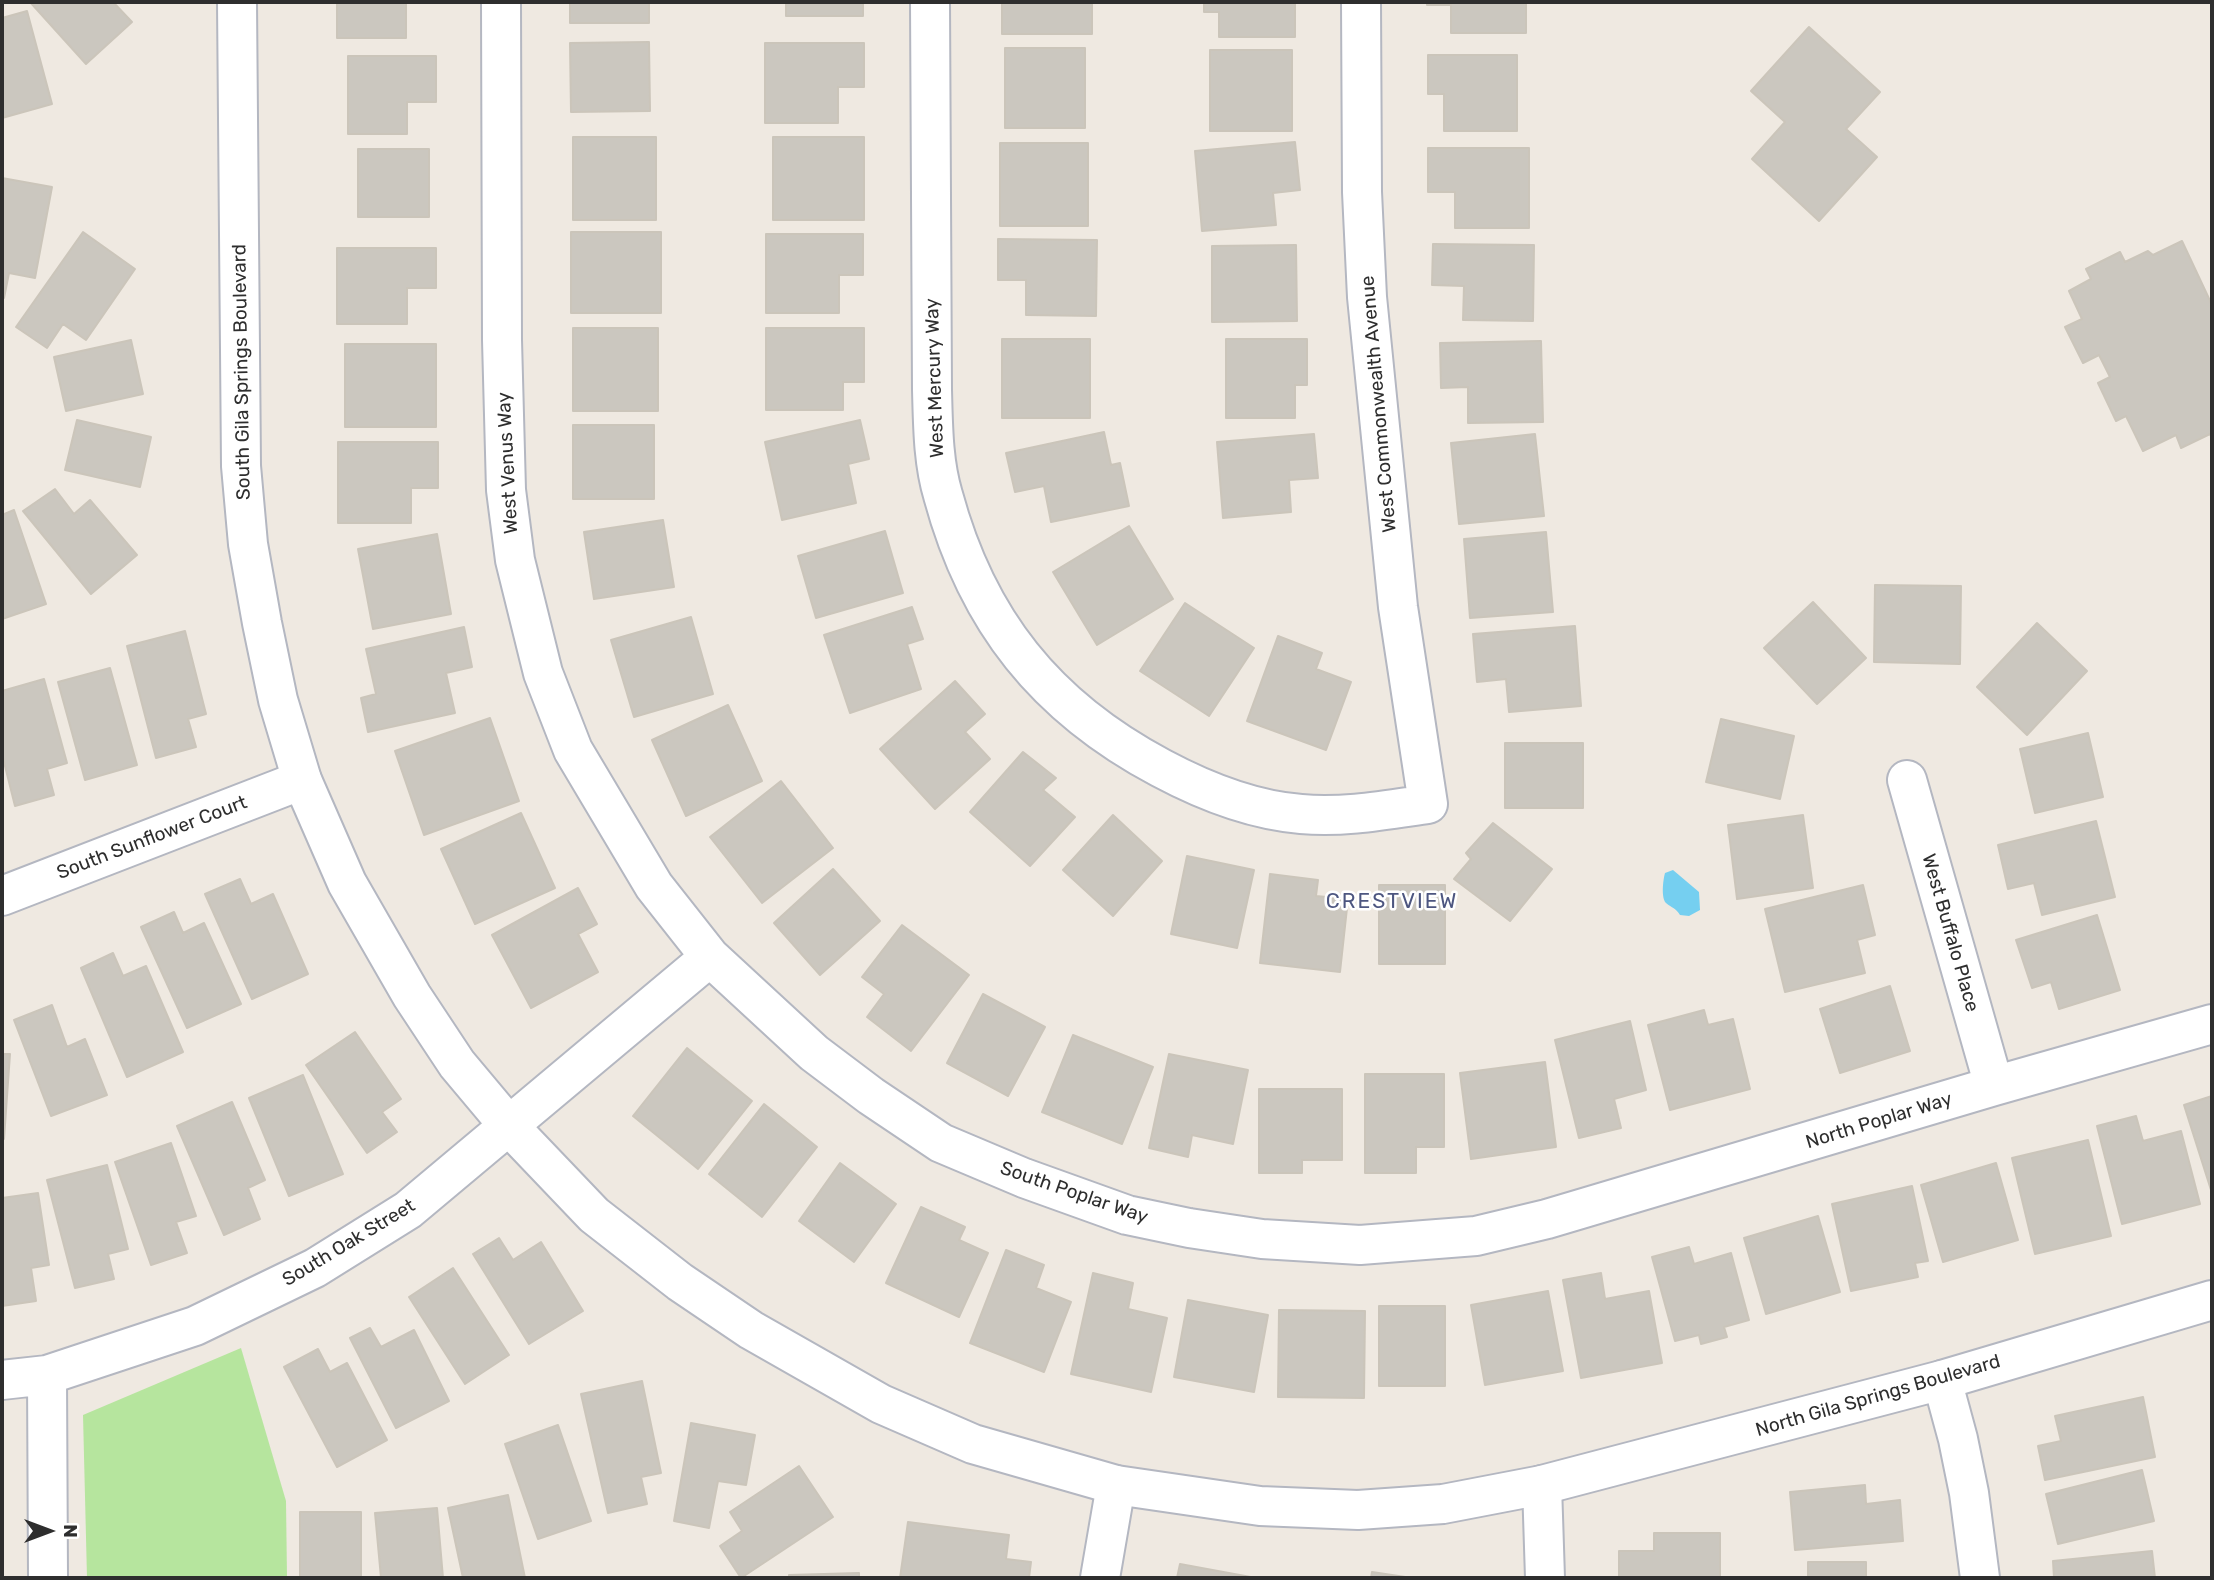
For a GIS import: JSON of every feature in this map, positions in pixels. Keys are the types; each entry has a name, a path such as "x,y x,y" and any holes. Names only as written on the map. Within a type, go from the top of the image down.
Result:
{"street":[{"name":"South Gila Springs Boulevard","path":"237,2 241,466 248,544 278,700 302,780 347,883 412,996 457,1064 509,1126 594,1214 680,1282 762,1336 881,1404 973,1444 1116,1485 1260,1506 1357,1510 1443,1504 1542,1485"},
{"name":"West Venus Way","path":"501,2 506,490 515,559 543,673 573,750 654,886 710,957"},
{"name":"West Mercury Way","path":"930,2 934,441 942,493 962,553 993,618 1033,671 1085,721 1130,751 1187,782 1255,807 1301,814 1347,815 1428,804"},
{"name":"West Commonwealth Avenue","path":"1361,2 1367,297 1398,607 1428,804"},
{"name":"South Sunflower Court","path":"2,896 302,780"},
{"name":"West Buffalo Place","path":"1907,780 1994,1086"},
{"name":"South Oak Street","path":"2,1380 47,1375 195,1326 315,1268 408,1210 710,957"},
{"name":"South Poplar Way","path":"710,957 814,1053 871,1096 941,1143 1024,1178 1127,1214 1189,1228 1262,1239 1360,1245 1476,1236 1547,1219"},
{"name":"North Poplar Way","path":"1547,1219 2212,1024"},
{"name":"North Gila Springs Boulevard","path":"1542,1485 1942,1380 2212,1300"},
{"path":"47,1375 48,1578"},
{"path":"1942,1380 1969,1493 1980,1578"},
{"path":"1100,1578 1116,1485"},
{"path":"1542,1485 1545,1578"}],"green space":[{"path":"241,1348 286,1501 287,1578 87,1578 83,1415"}],"water":[{"path":"1673,870 1699,892 1700,910 1689,916 1680,915 1664,901 1665,873"}],"building":[{"path":"30,2 113,2 132,22 86,64"},
{"path":"337,2 406,2 406,38 337,38"},
{"path":"570,2 649,2 649,23 570,23"},
{"path":"786,2 863,2 863,16 786,16"},
{"path":"1002,2 1092,2 1092,34 1002,34"},
{"path":"1204,2 1295,2 1295,37 1219,37 1219,12 1204,12"},
{"path":"1427,2 1526,2 1526,33 1451,33 1451,5 1427,5"},
{"path":"27,11 52,104 2,118 2,18"},
{"path":"1809,27 1880,92 1846,129 1877,157 1819,221 1752,159 1785,122 1751,91"},
{"path":"649,42 650,111 571,112 570,43"},
{"path":"765,43 864,43 864,87 838,87 838,123 765,123"},
{"path":"1005,48 1085,48 1085,128 1005,128"},
{"path":"1210,50 1292,50 1292,131 1210,131"},
{"path":"1428,55 1517,55 1517,131 1444,131 1444,94 1428,94"},
{"path":"348,56 436,56 436,102 407,102 407,134 348,134"},
{"path":"573,137 656,137 656,220 573,220"},
{"path":"773,137 864,137 864,220 773,220"},
{"path":"1295,142 1300,190 1273,193 1276,225 1202,231 1195,151"},
{"path":"1000,143 1088,143 1088,226 1000,226"},
{"path":"1428,148 1529,148 1529,228 1455,228 1455,192 1428,192"},
{"path":"358,149 429,149 429,217 358,217"},
{"path":"2,178 52,187 35,278 9,273 4,298 2,298"},
{"path":"83,232 135,269 86,340 63,324 47,348 16,327"},
{"path":"571,232 661,232 661,313 571,313"},
{"path":"766,234 863,234 863,275 839,275 839,313 766,313"},
{"path":"998,239 1097,240 1096,316 1026,315 1026,280 998,280"},
{"path":"2182,241 2212,305 2212,439 2210,434 2181,448 2176,435 2143,451 2126,416 2116,421 2098,383 2110,377 2099,355 2083,363 2065,327 2082,319 2069,291 2091,279 2086,269 2120,252 2125,262 2148,251 2153,255"},
{"path":"1433,244 1534,245 1533,321 1463,320 1464,286 1432,285"},
{"path":"1296,245 1297,321 1212,322 1212,246"},
{"path":"337,248 436,248 436,288 407,288 407,324 337,324"},
{"path":"573,328 658,328 658,411 573,411"},
{"path":"766,328 864,328 864,382 843,382 843,410 766,410"},
{"path":"1002,339 1090,339 1090,418 1002,418"},
{"path":"1226,339 1307,339 1307,385 1295,385 1295,418 1226,418"},
{"path":"131,340 143,394 66,411 54,357"},
{"path":"1541,341 1543,422 1468,423 1468,387 1441,388 1440,343"},
{"path":"345,344 436,344 436,427 345,427"},
{"path":"77,420 151,437 140,487 65,470"},
{"path":"860,420 869,459 848,464 856,503 782,520 765,442"},
{"path":"573,425 654,425 654,499 573,499"},
{"path":"1104,432 1111,465 1120,463 1129,506 1051,522 1044,486 1015,492 1006,453"},
{"path":"1314,434 1318,478 1289,480 1291,512 1223,518 1217,442"},
{"path":"1535,434 1544,516 1459,524 1451,443"},
{"path":"338,442 438,442 438,488 411,488 411,523 338,523"},
{"path":"55,489 74,514 90,500 137,555 91,594 23,511"},
{"path":"14,510 46,604 2,619 2,515"},
{"path":"663,520 674,587 594,599 584,532"},
{"path":"1129,526 1173,599 1097,645 1053,572"},
{"path":"885,531 903,593 816,618 798,556"},
{"path":"1546,532 1553,612 1470,618 1464,539"},
{"path":"437,534 451,614 373,629 358,549"},
{"path":"1875,585 1961,586 1960,664 1874,662"},
{"path":"1813,602 1866,658 1817,704 1764,648"},
{"path":"1185,603 1254,648 1209,716 1140,671"},
{"path":"912,607 923,639 907,644 921,689 850,713 824,635"},
{"path":"691,617 713,694 634,717 611,640"},
{"path":"2037,623 2087,671 2027,735 1977,687"},
{"path":"1575,626 1581,706 1509,712 1506,679 1477,682 1473,634"},
{"path":"464,627 472,667 446,673 455,713 368,732 361,698 376,694 366,649"},
{"path":"185,631 206,714 188,719 196,747 156,758 127,646"},
{"path":"1278,636 1322,653 1316,669 1351,682 1326,750 1247,721"},
{"path":"110,668 137,765 85,780 58,682"},
{"path":"44,679 67,763 47,769 54,795 15,806 2,754 2,691"},
{"path":"955,681 985,714 965,732 990,759 935,809 880,749"},
{"path":"728,705 762,781 686,816 652,740"},
{"path":"490,718 519,801 424,835 395,751"},
{"path":"1721,719 1794,736 1780,799 1706,782"},
{"path":"2088,733 2103,797 2035,813 2020,749"},
{"path":"1505,743 1583,743 1583,808 1505,808"},
{"path":"1023,752 1056,778 1043,790 1075,817 1030,866 970,812"},
{"path":"781,781 833,848 762,903 710,837"},
{"path":"521,813 555,888 475,924 441,849"},
{"path":"1113,815 1162,861 1113,916 1063,870"},
{"path":"1803,815 1813,888 1737,899 1728,825"},
{"path":"2096,821 2115,897 2042,915 2034,883 2008,889 1998,845"},
{"path":"1493,823 1552,869 1510,921 1454,879 1471,859 1466,853"},
{"path":"1187,856 1254,870 1237,948 1171,934"},
{"path":"833,869 880,921 820,975 774,923"},
{"path":"1270,874 1318,880 1316,896 1348,899 1340,972 1260,963"},
{"path":"240,879 251,904 273,894 308,974 252,999 205,894"},
{"path":"1379,885 1445,885 1445,964 1379,964"},
{"path":"1863,885 1875,935 1857,940 1865,973 1785,992 1765,909"},
{"path":"578,888 597,924 578,934 598,972 531,1008 492,935"},
{"path":"174,912 183,933 204,923 241,1004 187,1028 141,927"},
{"path":"2097,915 2120,990 2059,1009 2051,982 2032,988 2016,940"},
{"path":"902,925 969,975 911,1051 867,1017 884,994 862,977"},
{"path":"113,953 123,976 146,966 183,1052 127,1077 81,968"},
{"path":"1890,986 1910,1051 1840,1073 1820,1009"},
{"path":"983,994 1045,1027 1008,1096 947,1063"},
{"path":"52,1005 67,1047 85,1039 107,1095 51,1116 14,1020"},
{"path":"1704,1010 1708,1025 1733,1019 1750,1089 1670,1110 1648,1025"},
{"path":"1630,1021 1646,1090 1614,1099 1621,1128 1579,1138 1555,1040"},
{"path":"355,1032 401,1099 382,1112 397,1132 367,1153 306,1065"},
{"path":"1073,1035 1153,1067 1122,1144 1042,1112"},
{"path":"687,1048 752,1101 698,1169 633,1116"},
{"path":"2,1054 10,1054 4,1139 2,1139"},
{"path":"1169,1054 1248,1070 1233,1144 1192,1135 1188,1157 1149,1148"},
{"path":"1545,1062 1556,1147 1471,1159 1460,1073"},
{"path":"1365,1074 1444,1074 1444,1147 1416,1147 1416,1173 1365,1173"},
{"path":"303,1075 343,1174 289,1196 249,1098"},
{"path":"1259,1089 1342,1089 1342,1160 1302,1160 1302,1173 1259,1173"},
{"path":"2212,1096 2212,1190 2211,1190 2184,1105"},
{"path":"232,1102 265,1180 248,1188 260,1219 224,1235 177,1126"},
{"path":"764,1104 817,1147 762,1217 709,1174"},
{"path":"2136,1116 2143,1141 2181,1131 2200,1204 2122,1224 2097,1126"},
{"path":"2088,1140 2111,1236 2035,1254 2012,1158"},
{"path":"171,1143 196,1216 176,1222 187,1253 151,1265 115,1162"},
{"path":"840,1163 896,1204 854,1262 799,1221"},
{"path":"1996,1163 2018,1240 1943,1262 1921,1185"},
{"path":"107,1165 128,1249 108,1254 114,1279 75,1288 47,1180"},
{"path":"1912,1186 1928,1261 1915,1263 1918,1277 1851,1291 1832,1204"},
{"path":"38,1193 49,1265 31,1268 36,1301 2,1306 2,1198"},
{"path":"921,1207 965,1227 959,1240 988,1253 959,1317 886,1283"},
{"path":"1818,1216 1840,1292 1766,1314 1744,1238"},
{"path":"499,1238 513,1260 541,1242 583,1311 529,1344 473,1254"},
{"path":"1689,1247 1694,1264 1731,1253 1749,1320 1724,1327 1727,1337 1701,1344 1699,1335 1675,1341 1652,1257"},
{"path":"1006,1250 1044,1265 1036,1288 1071,1302 1044,1372 970,1343"},
{"path":"453,1268 509,1355 465,1384 409,1297"},
{"path":"1093,1273 1133,1283 1128,1309 1167,1318 1151,1392 1071,1374"},
{"path":"1601,1273 1605,1299 1649,1291 1662,1363 1581,1378 1563,1280"},
{"path":"1548,1291 1563,1371 1485,1385 1471,1305"},
{"path":"1188,1300 1268,1315 1254,1392 1174,1377"},
{"path":"1379,1306 1445,1306 1445,1386 1379,1386"},
{"path":"1279,1310 1365,1311 1364,1398 1278,1397"},
{"path":"370,1328 381,1347 414,1330 449,1401 396,1428 350,1338"},
{"path":"318,1349 330,1372 347,1363 387,1440 337,1467 284,1367"},
{"path":"642,1381 661,1473 641,1477 647,1504 608,1513 581,1394"},
{"path":"2143,1397 2155,1457 2045,1480 2038,1446 2061,1441 2055,1416"},
{"path":"691,1423 755,1435 746,1485 718,1481 709,1528 674,1521"},
{"path":"558,1425 591,1521 538,1539 505,1444"},
{"path":"799,1466 833,1517 741,1578 720,1546 742,1531 730,1512"},
{"path":"2142,1470 2154,1521 2058,1544 2046,1494"},
{"path":"1865,1485 1866,1504 1900,1500 1903,1541 1795,1550 1790,1492"},
{"path":"508,1495 525,1578 463,1578 448,1508"},
{"path":"437,1508 443,1578 381,1578 375,1513"},
{"path":"300,1512 361,1512 361,1578 300,1578"},
{"path":"908,1522 1009,1535 1006,1559 1031,1562 1029,1578 900,1578"},
{"path":"1654,1533 1720,1533 1720,1578 1619,1578 1619,1551 1654,1551"},
{"path":"2152,1551 2155,1578 2054,1578 2053,1561"},
{"path":"1808,1562 1866,1562 1866,1578 1808,1578"},
{"path":"1180,1564 1256,1578 1177,1578"},
{"path":"1372,1572 1412,1578 1371,1578"},
{"path":"859,1573 859,1578 789,1578 789,1575"}],"district":[{"name":"CRESTVIEW","path":"1392,902"}]}
